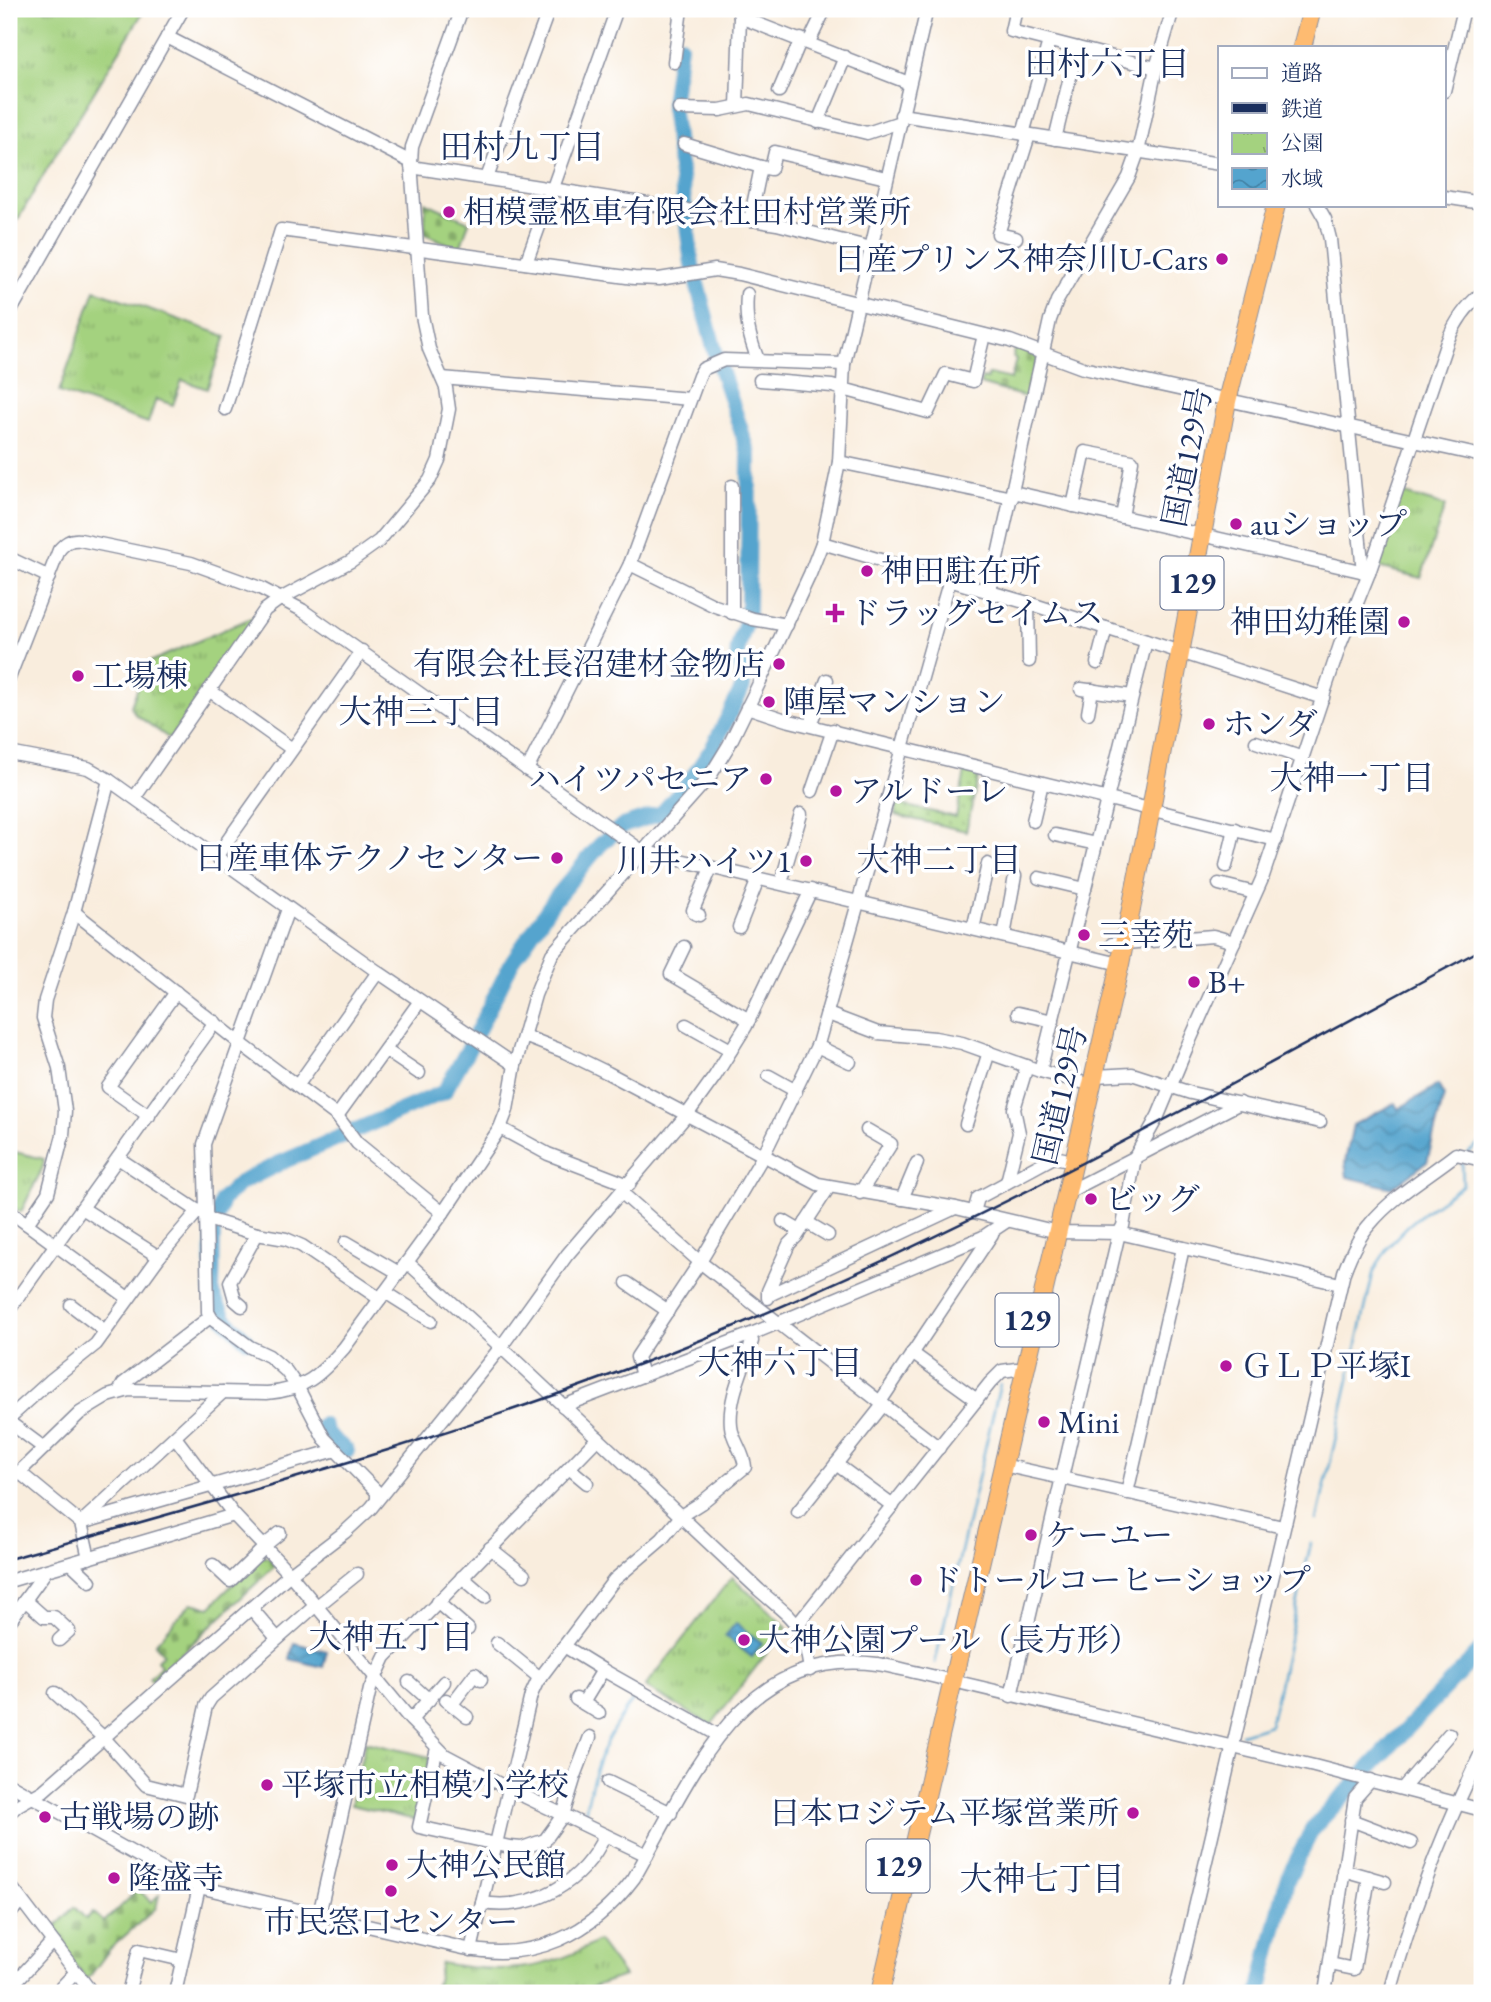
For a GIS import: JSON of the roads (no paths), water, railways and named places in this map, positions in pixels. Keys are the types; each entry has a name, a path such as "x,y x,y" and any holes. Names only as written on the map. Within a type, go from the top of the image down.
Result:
{"highway":[{"path":"1302,46 1312,9"},
{"path":"1314,46 1323,9"},
{"name":"国道129号","path":"880,1993 1016,1368 1053,1231 1068,1192 1222,400 1263,206"},
{"name":"国道129号","path":"1222,400 1276,206"},
{"name":"国道129号","path":"869,1993 1003,1465 1053,1231 1063,1159 1088,1079"}],"street":[{"path":"9,314 183,9"},
{"path":"135,797 262,611 351,561 379,541 430,480 439,460 449,409 446,388 424,330 411,165 412,147 461,9"},
{"path":"487,178 549,9"},
{"path":"526,263 617,9"},
{"path":"674,61 681,9"},
{"path":"779,91 825,9"},
{"path":"9,1482 93,1403 119,1392 147,1389 267,1393 298,1388 327,1367 383,1296 500,1128 507,1110 515,1065 535,995 552,954 710,776 729,745 787,625 822,543 839,462 844,364 927,9"},
{"path":"1016,9 1010,31 1156,68"},
{"path":"990,591 1050,320 1057,301 1123,191 1138,152 1156,68 1173,9"},
{"path":"1446,83 1464,9"},
{"path":"737,106 739,13 909,83"},
{"path":"167,37 411,165 777,224 871,248"},
{"path":"1016,238 998,234 1049,41"},
{"path":"1055,139 1077,48"},
{"path":"818,122 845,57"},
{"path":"679,109 720,110 749,104 867,133 901,118 1218,164"},
{"path":"684,144 771,169 775,152 886,178"},
{"path":"750,220 761,167"},
{"path":"1446,197 1482,203"},
{"path":"1318,206 1325,219 1330,239 1366,573"},
{"path":"225,410 281,230 634,278 659,279 715,270 739,274 984,335 1083,368 1482,456"},
{"path":"1011,1696 1119,1233 1123,1226 1135,1157 1145,1143 1234,942 1276,839 1340,645 1455,324 1469,304 1482,293"},
{"path":"747,294 747,333 758,360"},
{"path":"760,380 843,388 928,412 946,374 973,381 984,335"},
{"path":"527,770 630,564 703,369 724,359 844,364"},
{"path":"442,378 690,399"},
{"path":"1073,506 1085,452 1132,461 1122,517"},
{"path":"839,462 1073,506 1366,573"},
{"path":"732,613 733,486"},
{"path":"9,678 59,550 65,543 73,539 191,563 260,588 302,610 642,851 1069,952 1116,953 1186,937 1213,936 1234,942"},
{"path":"822,543 990,591 1323,698"},
{"path":"9,558 48,577"},
{"path":"630,564 732,613 787,625"},
{"path":"642,1376 637,1357 747,1192 817,1046 950,579"},
{"path":"1028,603 1029,661"},
{"path":"1097,663 1106,628"},
{"path":"1040,1071 1146,641"},
{"path":"216,857 362,651"},
{"path":"810,725 827,680"},
{"path":"209,690 292,749"},
{"path":"1088,713 1086,690 1132,696"},
{"path":"747,707 1042,783 1276,839"},
{"path":"812,790 833,730"},
{"path":"1256,742 1303,758"},
{"path":"9,753 88,768 110,780 288,909 515,1065"},
{"path":"27,1224 48,1194 64,1135 65,1111 59,1068 43,1018 46,1000 74,912 110,780"},
{"path":"1033,821 1042,783"},
{"path":"780,883 801,814"},
{"path":"1226,866 1235,829"},
{"path":"1055,835 1096,844"},
{"path":"973,929 975,899 989,864"},
{"path":"693,909 711,868"},
{"path":"1004,936 1014,876"},
{"path":"1039,878 1085,889"},
{"path":"739,927 758,879"},
{"path":"1219,884 1255,893"},
{"path":"9,1813 43,1791 289,1574 361,1519 501,1347 567,1255 686,1116 749,1020 811,890"},
{"path":"288,909 204,1143 208,1312 210,1317 250,1347 270,1356 286,1371 324,1438 377,1492 377,1500"},
{"path":"74,912 337,1116 357,1143 443,1213"},
{"path":"679,951 671,974 709,992 749,1020"},
{"path":"297,1086 378,972"},
{"path":"149,1116 108,1087 176,992"},
{"path":"337,1116 420,1001"},
{"path":"1018,1013 1053,1021"},
{"path":"828,1014 878,1033 962,1043 1040,1071 1088,1079 1132,1074 1191,1093 1320,1122"},
{"path":"9,1310 215,1023"},
{"path":"686,1025 731,1050"},
{"path":"524,1036 605,1071 823,1186 956,1208 1053,1231 1119,1233 1340,1284"},
{"path":"817,1046 850,1062"},
{"path":"386,1050 419,1073"},
{"path":"965,1118 984,1082 989,1052"},
{"path":"1007,1182 1019,1133 1014,1109 1027,1066"},
{"path":"769,1076 796,1091"},
{"path":"1068,1192 1240,1104"},
{"path":"500,1128 548,1154 625,1189 700,1262 939,1448"},
{"path":"860,1193 891,1144 874,1130"},
{"path":"1175,1993 1340,1284 1351,1255 1369,1224 1456,1154 1472,1158"},
{"path":"974,1212 978,1198 1054,1157 1063,1159"},
{"path":"118,1158 204,1213 257,1234 286,1239 302,1246 417,1317 431,1321"},
{"path":"902,1199 917,1163"},
{"path":"763,1311 768,1291 789,1244 803,1227 823,1186"},
{"path":"82,1208 159,1257"},
{"path":"769,1295 956,1208"},
{"path":"9,1211 128,1298"},
{"path":"44,1448 9,1420 51,1380 96,1344 159,1257 204,1213"},
{"path":"783,1221 828,1235"},
{"path":"797,1512 881,1404 912,1353 995,1231 1007,1221"},
{"path":"563,1406 749,1335 995,1231"},
{"path":"236,1304 230,1282 257,1234"},
{"path":"346,1242 403,1268 501,1347 798,1624 805,1637 810,1670"},
{"path":"1127,1493 1182,1248"},
{"path":"627,1283 668,1311"},
{"path":"78,1308 105,1331"},
{"path":"119,1392 123,1384 210,1317"},
{"path":"471,1950 528,1705 540,1678 614,1580 662,1539 682,1515 745,1467 745,1460 731,1429 731,1413 752,1341 749,1335"},
{"path":"912,1353 976,1400"},
{"path":"798,1624 976,1400 1002,1371 1016,1368"},
{"path":"81,1523 223,1392"},
{"path":"175,1437 234,1515 289,1574 411,1720 438,1748 462,1765 647,1855"},
{"path":"319,1915 370,1689 387,1655 598,1438"},
{"path":"81,1523 336,1450"},
{"path":"836,1464 893,1506"},
{"path":"1003,1465 1283,1527"},
{"path":"569,1468 587,1483"},
{"path":"19,1472 81,1523 89,1558"},
{"path":"9,1581 234,1515"},
{"path":"213,1564 230,1581 280,1533"},
{"path":"490,1548 524,1575"},
{"path":"72,1564 90,1581"},
{"path":"9,1622 46,1571"},
{"path":"55,1693 104,1738 146,1786 186,1795 206,1706 277,1638 351,1575"},
{"path":"462,1577 485,1597"},
{"path":"25,1600 44,1617 54,1616 69,1631 59,1640"},
{"path":"438,1602 467,1629"},
{"path":"251,1608 277,1638"},
{"path":"565,1646 718,1735"},
{"path":"500,1648 540,1678"},
{"path":"9,1784 169,1874 199,1887 471,1950 508,1952 563,1939 580,1931 602,1914 622,1894 718,1735 733,1716 756,1696 777,1683 810,1670 835,1665 877,1664 1353,1775 1482,1810"},
{"path":"599,1713 579,1701 603,1670"},
{"path":"452,1704 475,1674 481,1679"},
{"path":"409,1682 436,1691 467,1717"},
{"path":"411,1720 436,1691"},
{"path":"1403,1788 1449,1734"},
{"path":"438,1748 419,1827 496,1845 522,1848 545,1840 552,1833 563,1815 569,1773 590,1737"},
{"path":"1390,1993 1429,1873 1457,1802 1482,1751"},
{"path":"1325,1993 1355,1798 1369,1780"},
{"path":"608,1782 630,1789 671,1813"},
{"path":"1351,1821 1411,1843"},
{"path":"482,1903 523,1903 559,1889 587,1866 605,1835"},
{"path":"1343,1870 1385,1882"},
{"path":"1329,1964 1354,1969 1369,1877"},
{"path":"9,1884 92,1993"},
{"path":"175,1993 199,1887"},
{"path":"9,1915 21,1900"},
{"path":"9,1989 52,1942"},
{"path":"128,1993 139,1950 182,1960"},
{"path":"56,1993 76,1972"}],"water":[{"path":"1438,1085 1444,1096 1427,1162 1392,1188 1347,1177 1345,1162 1353,1125 1395,1103 1398,1109"},
{"name":"大神公園プール（長方形）","path":"736,1623 762,1643 752,1657 725,1636"},
{"path":"294,1643 327,1651 323,1667 290,1659"}],"waterway":[{"path":"247,1340 225,1319 212,1294 213,1227 222,1200 240,1183 280,1163 444,1092 512,962 554,900 600,845 622,826 662,813 690,781 713,747 743,687 737,653 748,610 749,454 716,355 692,265 672,105 680,46"},
{"path":"1468,1153 1482,1142"},
{"path":"1317,1520 1373,1274 1390,1246 1411,1223 1463,1185 1462,1160"},
{"path":"935,1663 1000,1384"},
{"path":"323,1425 327,1434 347,1451"},
{"path":"1241,1734 1270,1725 1311,1543"},
{"path":"1259,1993 1287,1880 1313,1828 1482,1649"},
{"path":"584,1819 602,1753 625,1710 637,1695"}],"railway":[{"path":"9,1559 448,1431 535,1402 706,1338 806,1296 1002,1203 1196,1103 1482,949"}],"place":[{"name":"相模霊柩車有限会社田村営業所","path":"449,212"},
{"name":"日産プリンス神奈川U-Cars","path":"1222,259"},
{"name":"auショップ","path":"1236,524"},
{"name":"神田駐在所","path":"867,571"},
{"name":"ドラッグセイムス","path":"835,613"},
{"name":"神田幼稚園","path":"1404,622"},
{"name":"有限会社長沼建材金物店","path":"779,664"},
{"name":"工場棟","path":"78,676"},
{"name":"陣屋マンション","path":"769,702"},
{"name":"ホンダ","path":"1209,724"},
{"name":"ハイツパセニア","path":"766,779"},
{"name":"アルドーレ","path":"836,791"},
{"name":"日産車体テクノセンター","path":"557,858"},
{"name":"川井ハイツ1","path":"806,861"},
{"name":"三幸苑","path":"1084,935"},
{"name":"B+","path":"1194,982"},
{"name":"ビッグ","path":"1091,1199"},
{"name":"ＧＬＰ平塚Ⅰ","path":"1226,1366"},
{"name":"Mini","path":"1044,1422"},
{"name":"ケーユー","path":"1031,1535"},
{"name":"ドトールコーヒーショップ","path":"916,1580"},
{"name":"大神公園プール（長方形）","path":"744,1640"},
{"name":"平塚市立相模小学校","path":"267,1785"},
{"name":"日本ロジテム平塚営業所","path":"1133,1813"},
{"name":"古戦場の跡","path":"45,1817"},
{"name":"大神公民館","path":"392,1865"},
{"name":"隆盛寺","path":"114,1878"},
{"name":"市民窓口センター","path":"391,1891"}],"district":[{"name":"田村六丁目","path":"1107,63"},
{"name":"田村九丁目","path":"522,146"},
{"name":"大神三丁目","path":"421,711"},
{"name":"大神一丁目","path":"1352,777"},
{"name":"大神二丁目","path":"939,859"},
{"name":"大神六丁目","path":"780,1362"},
{"name":"大神五丁目","path":"391,1636"},
{"name":"大神七丁目","path":"1042,1878"}]}
